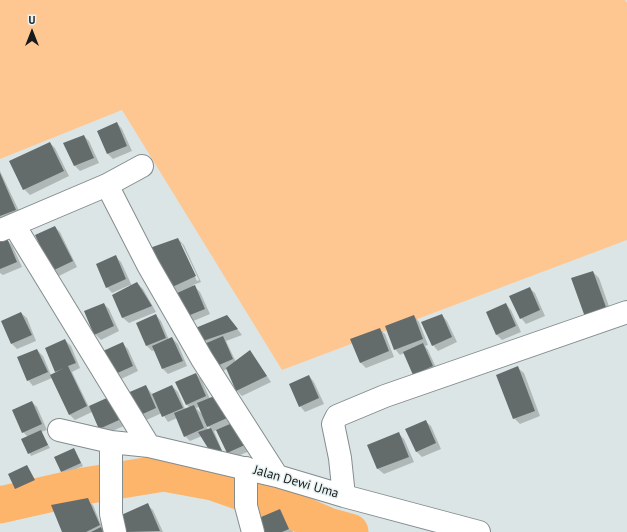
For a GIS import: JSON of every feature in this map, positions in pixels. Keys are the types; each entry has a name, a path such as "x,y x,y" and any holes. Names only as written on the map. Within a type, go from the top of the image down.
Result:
{"street":[{"path":"142,166 106,185 7,227 149,446"},
{"path":"106,185 148,265 202,358 277,476"},
{"path":"344,496 342,471 333,424 337,416 385,396 627,312"},
{"name":"Jalan Dewi Uma","path":"59,430 111,452 149,446 245,475 277,476 473,531"},
{"path":"111,452 111,514 115,532"},
{"path":"245,475 246,506 253,532"}],"shaded area":[{"path":"0,0 625,0 627,3 627,240 282,370 122,110 0,159"}],"building":[{"path":"117,122 127,146 107,154 97,131"},
{"path":"84,135 94,158 74,166 63,143"},
{"path":"50,142 64,171 23,190 9,161"},
{"path":"0,173 16,210 0,216"},
{"path":"55,226 73,261 52,271 35,235"},
{"path":"7,238 17,262 0,269 0,241"},
{"path":"178,238 196,276 168,289 144,250"},
{"path":"116,255 126,279 106,288 96,264"},
{"path":"593,271 607,310 585,317 571,278"},
{"path":"137,282 152,306 122,318 112,295"},
{"path":"195,285 205,309 185,317 175,294"},
{"path":"530,287 540,310 520,319 509,296"},
{"path":"104,303 114,326 94,335 84,311"},
{"path":"506,303 516,326 496,335 486,312"},
{"path":"21,312 32,335 11,344 1,321"},
{"path":"156,314 166,338 146,346 136,323"},
{"path":"442,314 452,337 432,346 421,322"},
{"path":"227,315 238,329 200,342 193,329"},
{"path":"414,315 423,339 394,350 385,326"},
{"path":"380,328 389,351 360,363 350,339"},
{"path":"223,336 233,359 212,368 202,345"},
{"path":"172,337 183,361 162,369 152,346"},
{"path":"65,339 76,363 68,366 87,406 69,415 50,375 64,368 55,372 45,348"},
{"path":"123,342 133,366 113,375 103,351"},
{"path":"423,343 433,366 413,375 403,352"},
{"path":"37,349 48,372 27,381 17,357"},
{"path":"250,350 267,376 236,391 226,368"},
{"path":"518,366 535,411 513,419 496,375"},
{"path":"196,373 206,396 186,405 175,382"},
{"path":"309,375 319,398 299,407 289,384"},
{"path":"146,385 156,408 136,417 125,394"},
{"path":"172,385 183,408 162,417 152,394"},
{"path":"217,395 227,418 207,427 197,403"},
{"path":"109,397 119,420 99,429 89,406"},
{"path":"32,401 42,424 22,433 12,410"},
{"path":"194,405 204,428 184,437 174,413"},
{"path":"426,420 436,443 416,452 405,429"},
{"path":"237,421 247,444 227,453 216,430"},
{"path":"211,428 222,451 211,453 198,432"},
{"path":"41,430 48,445 28,454 21,439"},
{"path":"399,432 409,457 377,469 367,445"},
{"path":"74,448 81,463 61,472 54,457"},
{"path":"27,465 35,480 15,489 8,474"},
{"path":"88,498 100,525 86,532 62,532 51,505"},
{"path":"148,503 160,531 126,532 119,516"},
{"path":"280,509 289,529 282,532 259,532 254,520"},
{"path":"101,527 103,532 91,532"}],"waterway":[{"path":"0,505 84,486 164,473 213,482 284,507 328,526 350,532"}]}
